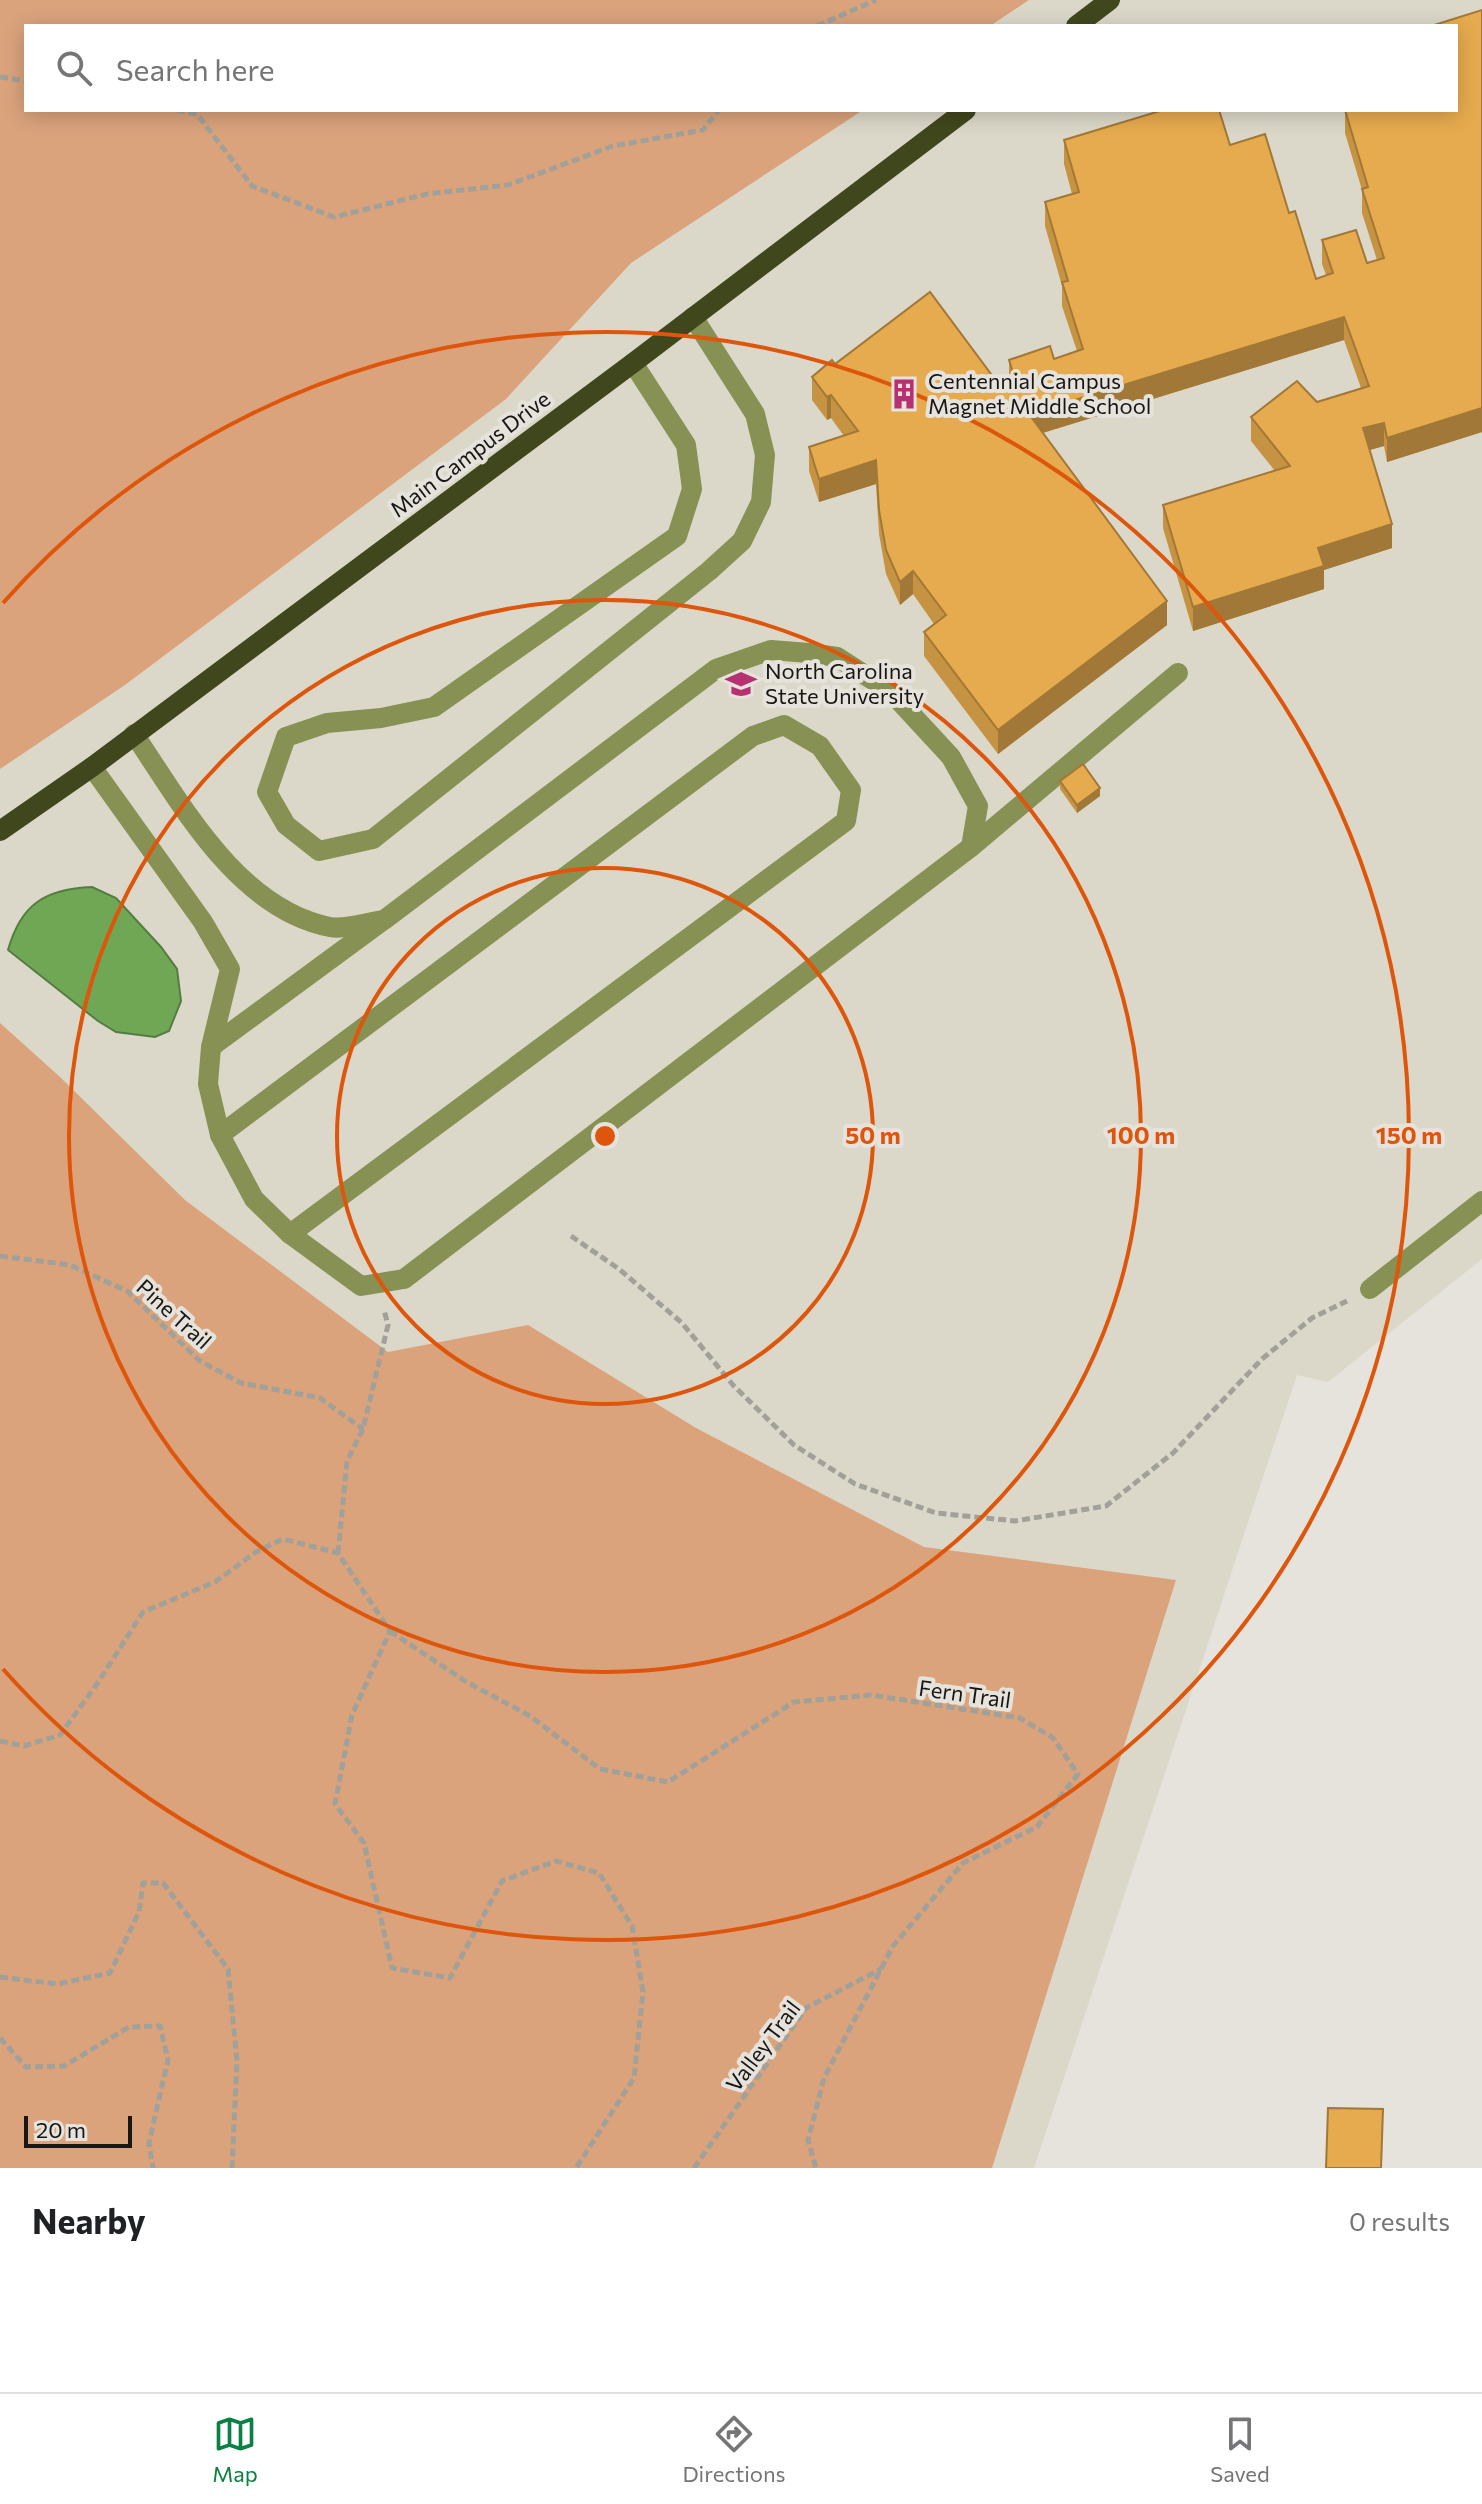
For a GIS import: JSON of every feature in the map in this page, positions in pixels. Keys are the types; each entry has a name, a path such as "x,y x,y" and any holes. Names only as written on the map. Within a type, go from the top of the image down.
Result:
{"main road":[{"path":"1079,24 1110,0"},
{"name":"Main Campus Drive","path":"0,831 92,767 963,112"}],"lane":[{"path":"633,363 686,445 692,489 677,536 434,707 381,718 327,723 286,737 267,792 286,825 319,851 373,839 709,571 742,541 761,502 765,455 755,414 693,317"},
{"path":"211,1047 716,669 771,650 837,657 890,691 951,757 978,806 971,847"},
{"path":"92,767 194,910 230,969 211,1047 208,1084 220,1135 254,1199 290,1234 361,1286 404,1279 971,847 1178,673"},
{"path":"220,1135 753,736 784,725 820,746 844,779 851,790 846,821 290,1234"},
{"path":"134,734 213,849 255,892 296,914 332,928 384,920"},
{"path":"1370,1289 1482,1201"}],"path":[{"path":"822,24 876,0"},
{"path":"0,77 24,81"},
{"path":"187,112 197,114 252,186 334,217 427,194 508,185 613,146 703,130 717,112"},
{"path":"571,1236 619,1269 682,1323 733,1385 794,1445 855,1484 936,1513 1015,1521 1106,1506 1173,1453 1262,1359 1312,1318 1370,1289"},
{"name":"Pine Trail","path":"0,1256 70,1265 127,1291 200,1361 241,1383 320,1398 363,1429"},
{"path":"378,1283 388,1325 363,1429 347,1461 338,1553 390,1631 352,1715 335,1804 364,1843 392,1968 450,1978 502,1881 556,1861 599,1873 632,1926 643,1992 634,2078 576,2168"},
{"path":"0,1741 24,1746 60,1735 143,1612 215,1582 256,1552 283,1539 338,1553"},
{"name":"Fern Trail","path":"390,1631 465,1681 530,1716 600,1769 668,1782 794,1702 871,1695 1020,1718 1053,1738 1078,1774 1037,1827 963,1863 893,1946 824,2078 808,2140 816,2168"},
{"path":"0,1977 57,1984 110,1973 139,1912 143,1883 163,1883 228,1969 237,2061 232,2168"},
{"name":"Valley Trail","path":"694,2168 806,2008 881,1969"},
{"path":"0,2038 26,2067 64,2066 129,2027 160,2026 168,2060 149,2143 153,2168"}],"shaded area":[{"name":"North Carolina State University","path":"0,0 1482,0 1482,1259 1328,1382 1297,1375 1034,2168 0,2168"},
{"path":"0,0 1029,0 993,24 24,24 24,112 860,112 631,263 506,399 125,685 0,769"},
{"path":"92,887 116,898 177,969 181,1001 169,1031 155,1037 116,1032 8,950 20,921 37,902 61,891"},
{"path":"0,1023 59,1076 185,1200 388,1352 528,1325 696,1428 924,1547 1176,1580 992,2168 0,2168"}],"building":[{"name":"Centennial Campus Magnet Middle School","path":"1482,10 1482,408 1387,438 1384,423 1363,428 1392,524 1318,548 1324,566 1193,607 1163,505 1290,466 1251,417 1297,381 1317,402 1369,386 1344,317 1029,414 1167,601 998,730 924,632 946,615 913,571 900,582 886,550 879,510 876,460 819,479 809,447 858,431 831,395 827,397 812,377 832,360 835,364 930,292 1000,386 1016,382 1009,360 1050,346 1054,359 1083,349 1062,282 1068,281 1045,202 1079,192 1064,140 1156,112 1220,112 1230,145 1265,134 1289,213 1295,211 1316,279 1333,273 1322,240 1356,230 1367,263 1384,258 1362,189 1368,187 1346,112 1458,112 1458,24 1437,24"},
{"path":"1083,764 1100,788 1077,805 1060,781"},
{"path":"1328,2108 1383,2109 1381,2168 1326,2168"}],"place":[{"name":"Centennial Campus Magnet Middle School","path":"904,394"},
{"name":"North Carolina State University","path":"741,684"}]}
